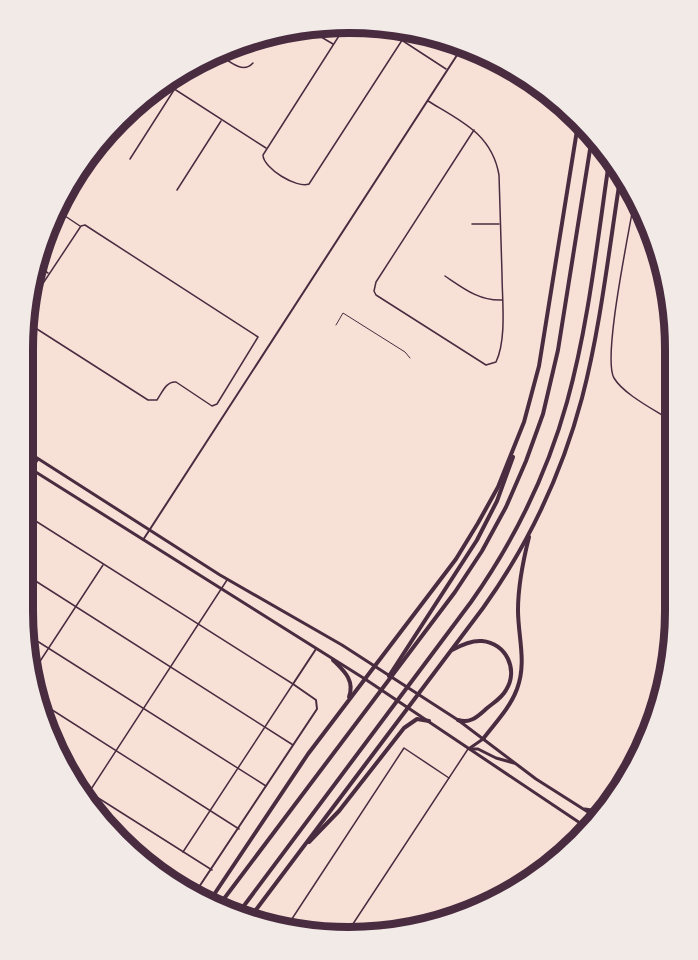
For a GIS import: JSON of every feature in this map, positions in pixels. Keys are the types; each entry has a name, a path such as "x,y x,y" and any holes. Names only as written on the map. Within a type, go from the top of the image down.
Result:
{"highway":[{"path":"213,896 277,798 465,545 490,502 514,448 531,400 541,357 577,131"},
{"path":"223,900 450,599 478,558 506,507 543,414 557,359 591,145"},
{"path":"242,908 476,596 503,554 526,510 555,442 573,378 608,167"},
{"path":"254,912 497,588 531,530 559,469 584,390 619,185"},
{"path":"365,712 474,546 512,465 514,448"},
{"path":"483,739 510,703 520,678 523,659 518,621 519,590 531,530"},
{"path":"451,650 472,641 489,642 503,651 511,669 510,681 502,696 473,719 467,722 458,720"},
{"path":"333,660 351,682 348,700"},
{"path":"298,854 339,811 404,728 415,720 429,721"}],"main road":[{"path":"33,456 228,580 330,638 426,699 516,764 591,814"},
{"path":"33,471 416,712 582,824"},
{"path":"468,749 483,739"},
{"path":"468,749 478,748 496,758 516,764"},
{"path":"578,806 594,811"}],"street":[{"path":"341,33 266,149 263,160 267,166 297,185 309,184 402,40 447,70"},
{"path":"318,35 334,45"},
{"path":"143,540 458,53"},
{"path":"225,58 242,68 247,68 253,63"},
{"path":"171,87 266,149"},
{"path":"130,159 175,90"},
{"path":"427,101 474,130 485,141 497,162 502,300 499,355 493,364 486,365 376,295 374,291 376,282 474,130"},
{"path":"177,190 222,120"},
{"path":"632,209 611,344 611,371 615,380 624,389 665,417"},
{"path":"34,327 148,400 157,400 168,383 176,382 212,406 217,404 257,339 257,335 88,226 81,226 63,215"},
{"path":"472,224 500,224"},
{"path":"39,289 81,226"},
{"path":"43,270 49,273"},
{"path":"445,276 483,299 502,300"},
{"path":"33,467 38,459"},
{"path":"33,520 293,684 318,703 316,711 199,889"},
{"path":"38,665 104,564"},
{"path":"33,580 294,745"},
{"path":"89,791 228,580"},
{"path":"35,639 267,787"},
{"path":"183,852 316,649"},
{"path":"48,707 239,829"},
{"path":"290,921 404,748 449,778"},
{"path":"351,927 468,749"},
{"path":"90,793 212,870"}],"lane":[{"path":"336,325 343,313 405,352 410,358"}]}
